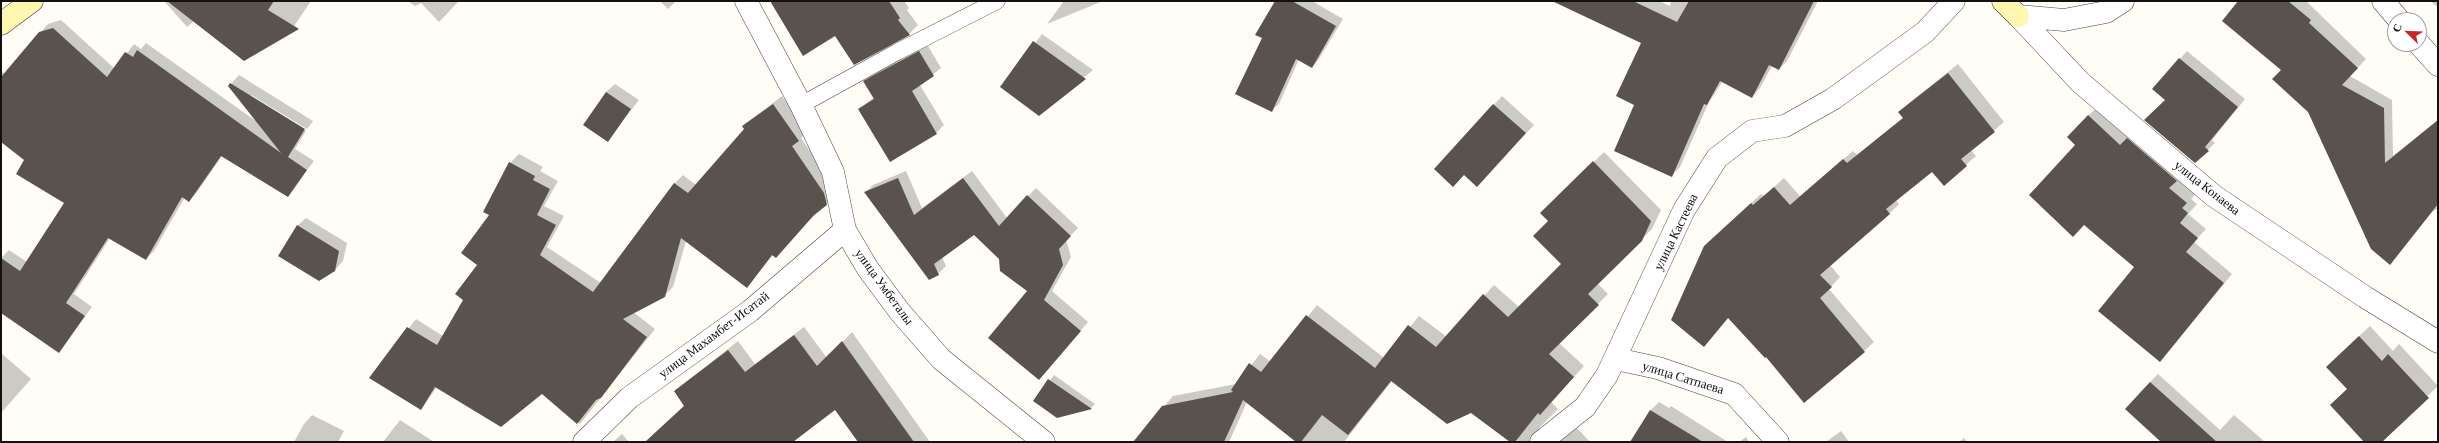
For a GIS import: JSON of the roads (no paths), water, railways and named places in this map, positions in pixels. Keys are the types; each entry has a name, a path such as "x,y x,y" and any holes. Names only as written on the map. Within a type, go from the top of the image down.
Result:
{"street":[{"path":"1,24 32,1"},
{"name":"улица Умбеталы","path":"746,1 801,105 833,172 845,230 868,269 900,312 941,359 1044,442"},
{"name":"улица Кастеева","path":"1541,442 1585,407 1616,359 1684,210 1717,158 1752,131 1785,126 1833,99 1925,32 1954,1"},
{"path":"2011,8 2064,20 2106,12 2123,1"},
{"path":"2384,1 2393,12"},
{"name":"улица Конаева","path":"2011,8 2080,82 2214,196 2365,297 2438,342"},
{"name":"улица Махамбет-Исатай","path":"584,442 629,398 750,311 845,230"},
{"name":"улица Сатпаева","path":"1616,359 1658,368 1734,394 1778,442"}],"lane":[{"path":"801,105 897,52 997,1"}]}
